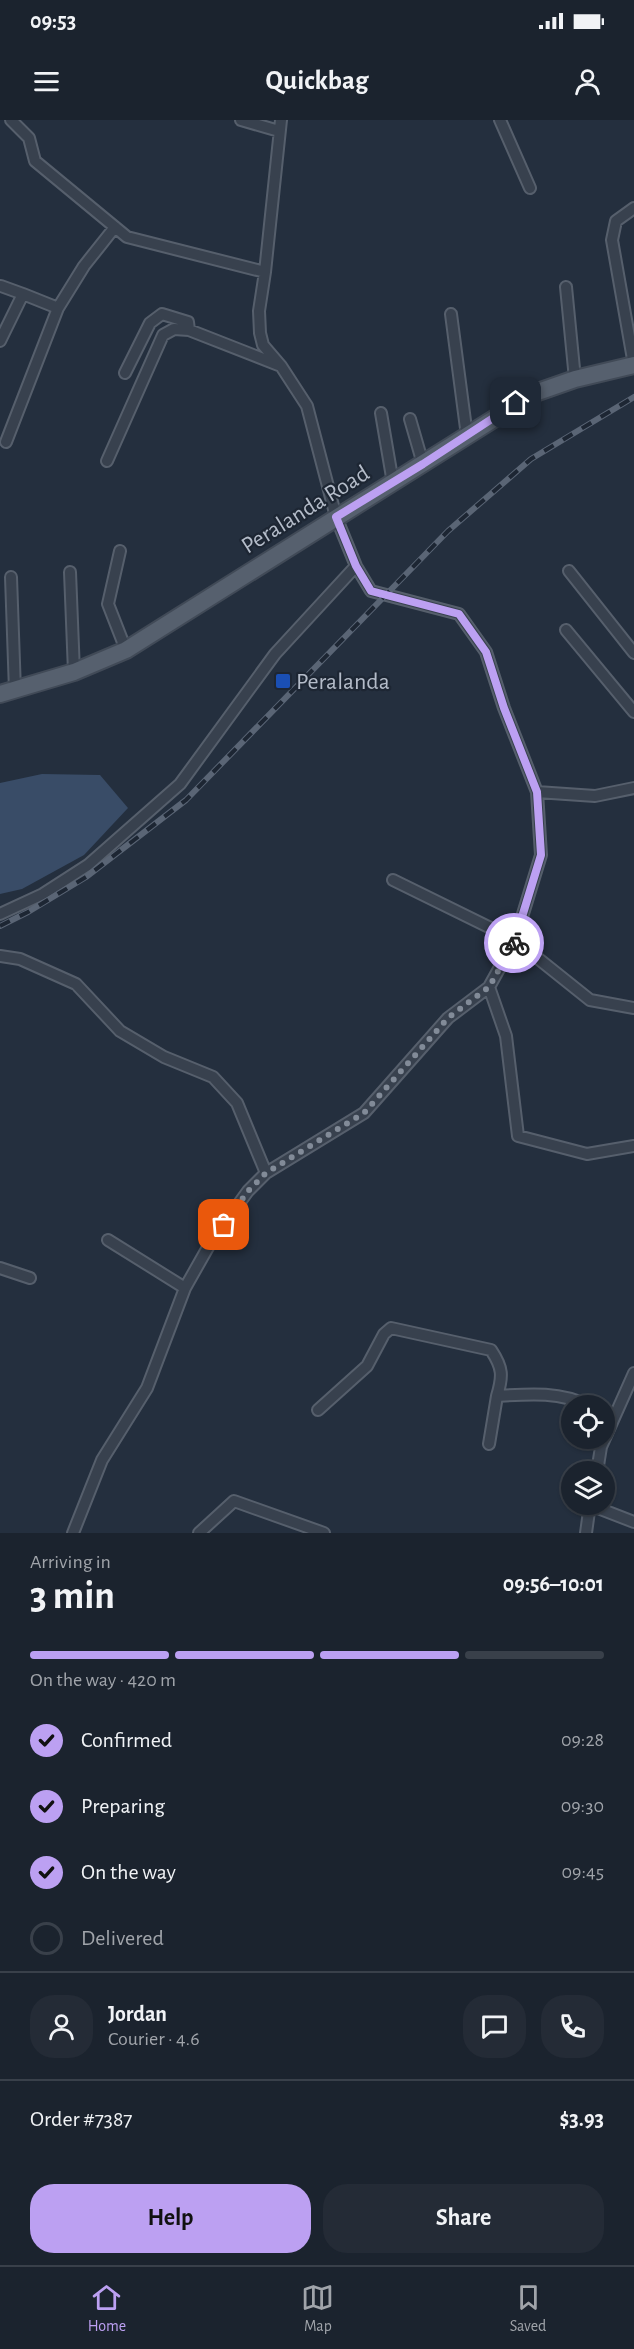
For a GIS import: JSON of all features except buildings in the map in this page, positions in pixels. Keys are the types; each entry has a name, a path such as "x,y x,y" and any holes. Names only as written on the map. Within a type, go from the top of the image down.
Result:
{"main road":[{"name":"Peralanda Road","path":"7,692 74,672 126,650 535,393 575,379 634,365"}],"street":[{"path":"11,120 29,138 35,161 128,237 265,272"},
{"path":"73,1533 102,1460 147,1388 185,1288 211,1242 248,1191 266,1173 364,1113 448,1018 489,987 515,940 541,855 537,792 504,708 486,652 459,614 371,591 356,566 336,517 307,406 281,366 263,345 259,311 280,125 241,120"},
{"path":"500,120 530,188"},
{"path":"634,208 616,221 612,240 634,365"},
{"path":"6,441 58,308 84,266 115,228"},
{"path":"1,286 58,308"},
{"path":"566,287 575,379"},
{"path":"0,341 23,294"},
{"path":"125,373 150,323 162,314 188,322 189,330"},
{"path":"451,314 467,436"},
{"path":"107,461 163,335 174,329 189,330 281,366"},
{"path":"381,413 393,483"},
{"path":"410,419 423,464"},
{"path":"120,551 108,604 126,650"},
{"path":"0,914 43,894 88,865 180,784 275,654 356,566"},
{"path":"569,571 634,653"},
{"path":"70,572 74,672"},
{"path":"7,692 11,578"},
{"path":"566,630 634,712"},
{"path":"537,792 595,796 634,788"},
{"path":"393,880 515,940 590,1000 634,1008"},
{"path":"0,956 20,959 76,984 120,1031 164,1057 213,1077 237,1103 266,1173"},
{"path":"489,987 506,1036 518,1136 587,1154 634,1146"},
{"path":"108,1240 185,1288"},
{"path":"0,1268 30,1278"},
{"path":"318,1410 366,1366 384,1334 391,1328 491,1350 500,1363 502,1380 489,1444"},
{"path":"615,1406 634,1373"},
{"path":"497,1396 534,1394 561,1397"},
{"path":"199,1533 234,1501 324,1533"},
{"path":"586,1533 589,1515"},
{"path":"615,1515 634,1522"}],"water":[{"path":"42,774 100,775 128,808 84,855 22,889 0,894 0,783"}],"railway":[{"path":"0,926 86,877 186,800 448,531 531,459 634,397"}],"way so far":[{"path":"224,1225 248,1191 266,1173 364,1113 448,1018 489,987 514,943"}],"place":[{"name":"Peralanda","path":"283,681"}],"route":[{"path":"514,943 541,855 537,792 504,708 486,652 459,614 371,591 356,566 336,517 516,403"}]}
